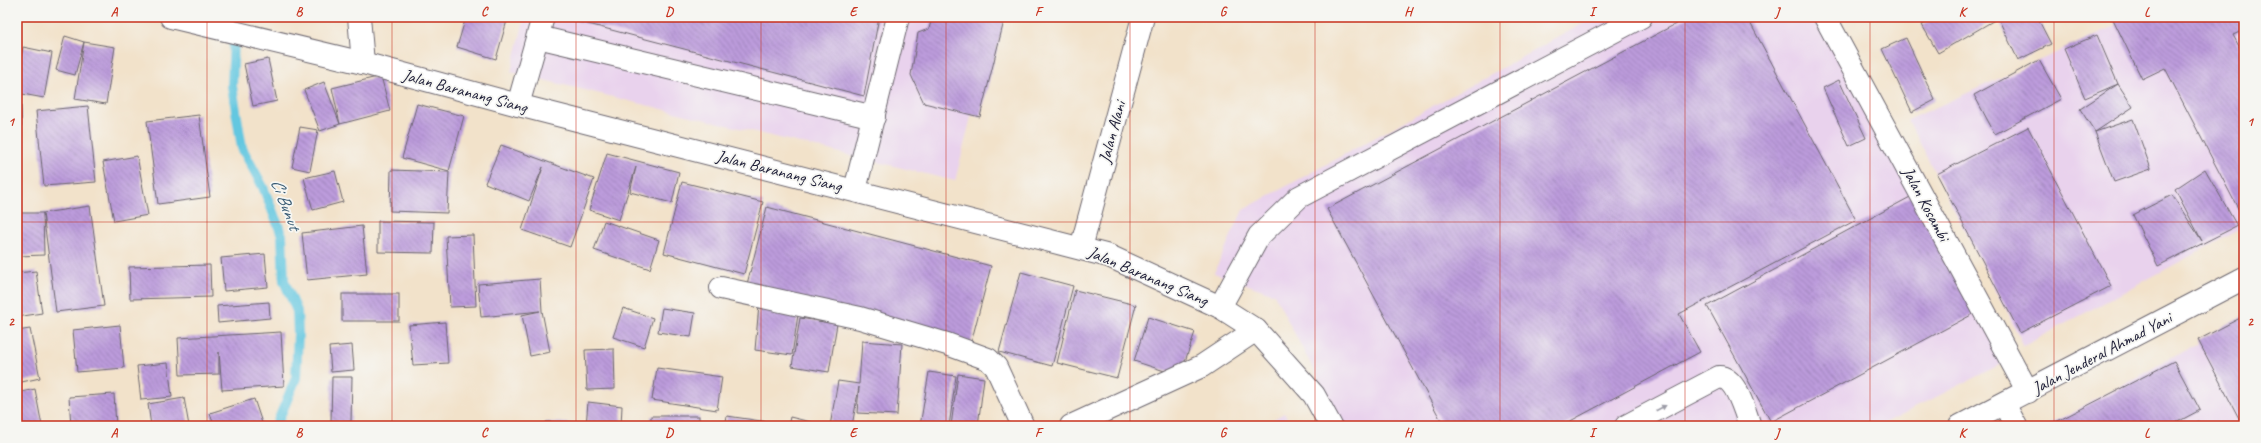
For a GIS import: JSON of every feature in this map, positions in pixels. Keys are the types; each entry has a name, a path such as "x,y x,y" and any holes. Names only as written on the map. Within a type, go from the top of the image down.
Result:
{"street":[{"name":"Jalan Baranang Siang","path":"171,17 364,63 518,105 856,190 1109,256 1220,307 1256,330 1314,395 1330,426"},
{"path":"359,17 364,63"},
{"path":"856,190 898,17"},
{"name":"Jalan Alani","path":"1081,248 1143,17"},
{"path":"1220,307 1259,236 1299,197 1641,17"},
{"name":"Jalan Kosambi","path":"1825,17 2028,392"},
{"path":"518,105 541,27 874,117"},
{"name":"Jalan Jenderal Ahmad Yani","path":"1960,426 2028,392 2244,278"},
{"path":"721,288 860,318 946,344 988,359 996,367 1023,426"},
{"path":"1071,426 1202,366 1256,330"},
{"path":"1626,426 1719,377 1724,377 1732,383 1750,426"},
{"path":"2004,404 2016,426"}],"shaded area":[{"path":"525,17 996,17 955,181 511,72"},
{"path":"1595,17 1830,17 2013,358 1879,426 1343,426 1274,294 1214,273 1243,210"},
{"path":"2244,17 2244,227 2024,346 1908,120 2117,25"},
{"path":"2244,319 2244,426 2046,426"},
{"path":"1284,413 1292,426 1262,426"}],"building":[{"path":"466,17 508,17 496,59 457,47"},
{"path":"573,17 879,17 864,96 573,20"},
{"path":"932,17 1005,17 980,117 924,103 911,75 918,33 929,29"},
{"path":"1689,17 1747,17 1856,220 1679,314 1700,352 1561,426 1444,426 1327,209"},
{"path":"1936,17 1998,18 1938,53 1922,25"},
{"path":"2037,17 2051,44 2018,60 1998,18"},
{"path":"2112,17 2244,17 2244,30 2233,35 2244,56 2244,220 2165,68 2142,79"},
{"path":"2097,35 2118,84 2085,98 2064,49"},
{"path":"65,36 84,42 75,75 56,70"},
{"path":"1906,38 1935,100 1912,112 1882,49"},
{"path":"84,42 115,47 106,104 75,99"},
{"path":"23,47 52,53 44,98 17,93 17,79"},
{"path":"268,59 277,101 253,106 244,64"},
{"path":"2039,60 2061,99 1995,134 1974,95"},
{"path":"381,76 390,111 340,124 332,88"},
{"path":"1839,80 1866,138 1849,146 1823,88"},
{"path":"324,82 340,124 320,131 304,90"},
{"path":"2118,84 2133,107 2095,132 2080,109"},
{"path":"417,104 464,116 449,171 402,158"},
{"path":"17,106 21,106 22,151 17,151"},
{"path":"88,106 96,182 44,186 36,111"},
{"path":"199,115 210,197 158,204 147,121"},
{"path":"2133,119 2151,169 2114,182 2095,132"},
{"path":"300,127 318,130 310,171 292,167"},
{"path":"2028,127 2111,286 2020,333 1937,174"},
{"path":"501,145 594,179 570,247 522,230 543,167 529,201 485,183"},
{"path":"607,153 679,172 672,203 630,192 636,167 619,220 589,210"},
{"path":"137,156 148,215 114,221 103,162"},
{"path":"2205,169 2237,226 2158,266 2133,215 2172,195 2202,241 2175,189"},
{"path":"391,170 449,172 447,213 390,211"},
{"path":"335,171 343,202 313,210 304,178"},
{"path":"682,182 763,202 744,274 664,253"},
{"path":"1912,196 1975,313 1771,422 1707,306"},
{"path":"90,206 104,306 56,312 43,213"},
{"path":"767,207 991,266 971,343 747,284"},
{"path":"17,213 43,213 44,255 18,256"},
{"path":"378,221 434,222 433,253 378,252"},
{"path":"604,221 659,240 650,269 594,250"},
{"path":"362,226 367,274 307,280 302,233"},
{"path":"473,235 476,306 450,307 446,236"},
{"path":"265,254 268,287 224,291 221,258"},
{"path":"210,265 211,297 130,299 129,267"},
{"path":"36,271 42,313 17,317 17,273"},
{"path":"1021,272 1073,286 1052,366 999,352"},
{"path":"540,279 542,311 550,352 530,356 522,315 540,311 481,317 478,284"},
{"path":"1075,290 1136,305 1117,378 1057,363"},
{"path":"342,294 399,294 399,321 342,321"},
{"path":"269,302 270,318 218,323 217,306"},
{"path":"759,305 799,308 792,355 755,350"},
{"path":"623,308 653,318 644,347 613,337"},
{"path":"662,308 695,313 691,337 658,332"},
{"path":"2244,316 2244,426 2243,426 2198,340"},
{"path":"1148,317 1195,332 1180,376 1134,361"},
{"path":"800,318 837,324 829,372 792,366"},
{"path":"445,322 448,363 413,365 409,325"},
{"path":"120,325 124,368 77,372 73,330"},
{"path":"30,329 40,378 17,383 17,331"},
{"path":"281,332 284,386 222,390 219,352 219,374 180,375 178,338"},
{"path":"862,341 902,344 897,415 857,413 859,387 852,426 830,426 838,381 859,384"},
{"path":"352,345 354,370 331,372 329,347"},
{"path":"614,349 615,389 587,390 585,350"},
{"path":"2174,361 2200,410 2170,426 2048,426"},
{"path":"168,363 172,397 141,400 137,366"},
{"path":"657,368 722,377 717,410 652,400"},
{"path":"929,372 956,376 949,426 920,426"},
{"path":"958,374 984,378 978,426 951,426"},
{"path":"332,377 352,377 351,422 331,422"},
{"path":"35,389 42,426 17,426 17,393"},
{"path":"114,394 116,426 71,426 69,397"},
{"path":"184,398 189,426 151,426 148,404"},
{"path":"254,399 263,426 214,426 210,413"},
{"path":"588,402 622,406 621,426 586,426"},
{"path":"651,416 699,416 699,426 651,426"},
{"path":"727,416 768,422 767,426 725,426"},
{"path":"790,417 823,425 823,426 788,426"},
{"path":"2199,421 2202,426 2190,426"},
{"path":"546,422 585,424 585,426 545,426"}],"waterway":[{"name":"Ci Bunut","path":"235,17 232,86 242,148 263,187 282,235 284,281 297,311 298,333 296,378 276,426"}]}
